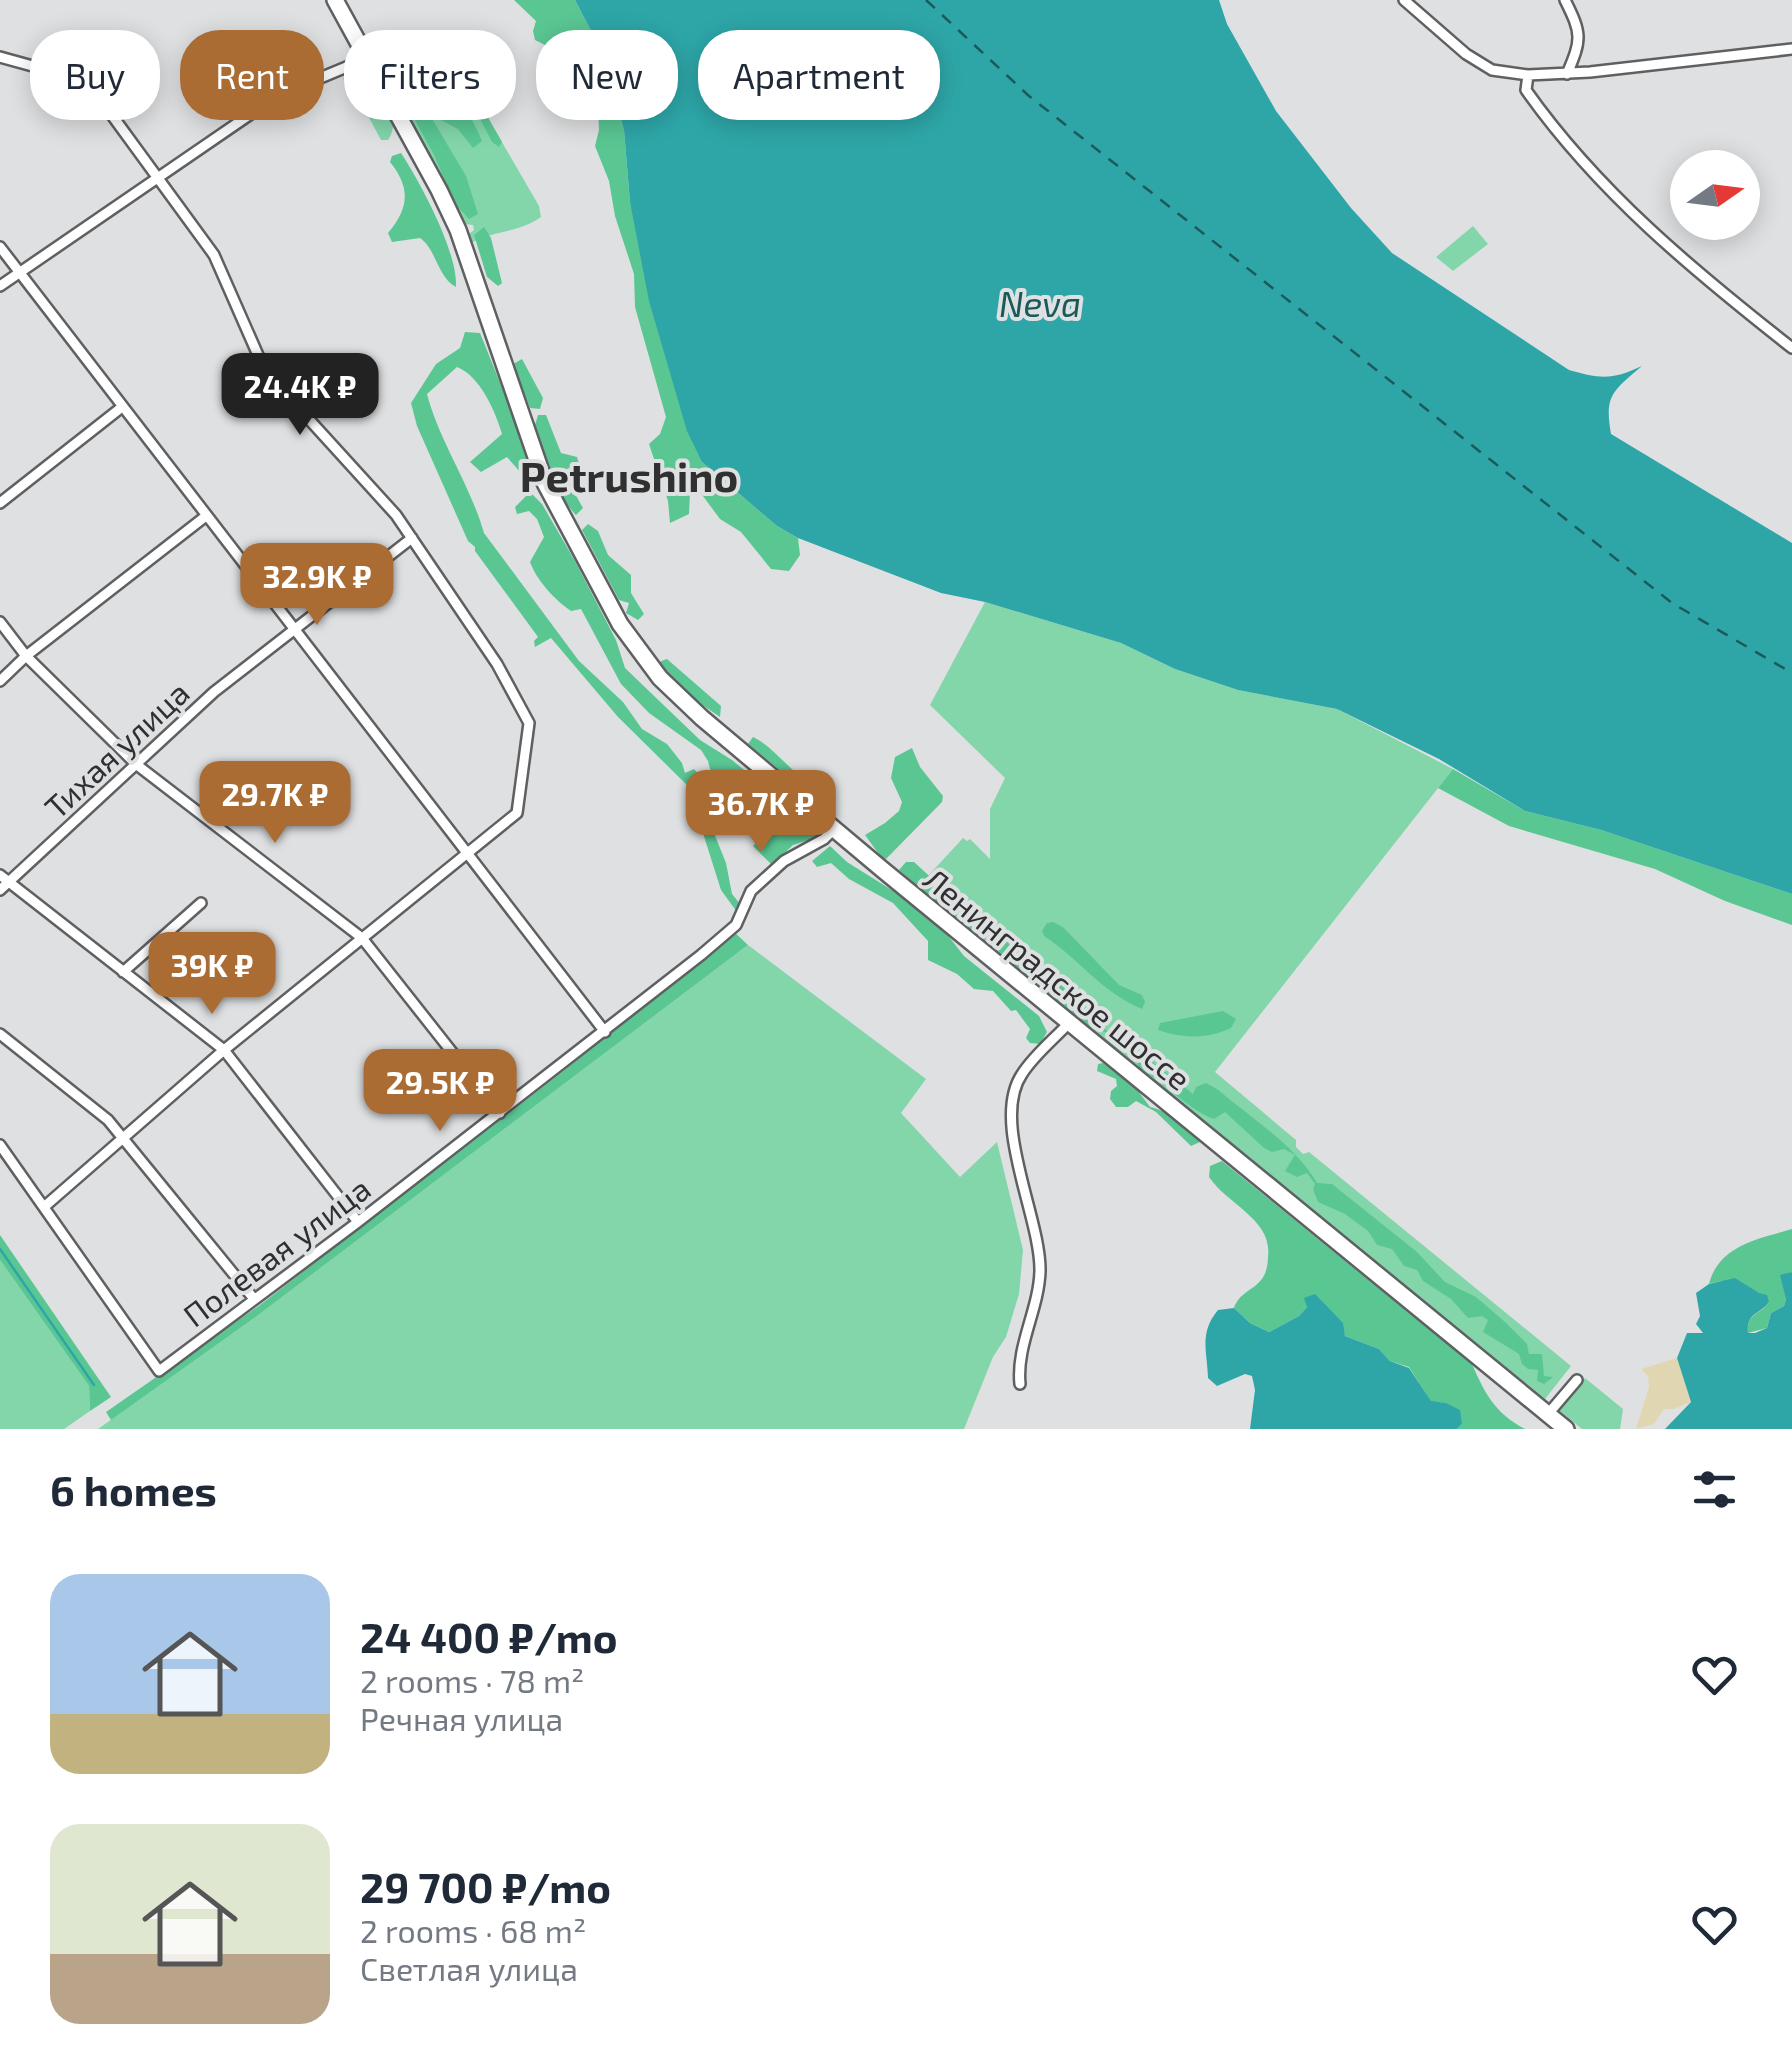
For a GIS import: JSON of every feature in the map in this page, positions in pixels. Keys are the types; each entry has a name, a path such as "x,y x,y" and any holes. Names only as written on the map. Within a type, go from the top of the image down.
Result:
{"main road":[{"name":"Ленинградское шоссе","path":"335,0 352,30"},
{"name":"Ленинградское шоссе","path":"401,120 462,240 518,414 545,483 625,634 674,693 834,829 1566,1429"}],"street":[{"path":"1404,0 1466,54 1492,70 1528,75 1792,49"},
{"path":"1565,0 1580,28 1580,43 1567,74"},
{"path":"0,58 87,81 214,255 265,370 396,515 497,664 529,723 517,813 224,1050 44,1207 0,1145"},
{"path":"0,286 277,96 344,68"},
{"path":"1528,75 1526,90 1583,165 1645,225 1792,347"},
{"path":"0,247 604,1032"},
{"path":"0,503 122,407"},
{"path":"0,681 26,656 206,516"},
{"name":"Тихая улица","path":"3,883 214,692 412,538"},
{"path":"0,622 26,656 137,765 362,938 500,1112"},
{"name":"Полевая улица","path":"44,1207 158,1370 604,1032 736,925 751,891 784,860 834,829"},
{"path":"3,883 224,1050 358,1222"},
{"path":"123,972 201,903"},
{"path":"1020,1384 1022,1354 1038,1293 1040,1267 1016,1158 1012,1127 1015,1095 1022,1073 1070,1023"},
{"path":"0,1034 108,1120 254,1300"},
{"path":"1548,1414 1577,1380"}],"green space":[{"path":"514,0 575,0 591,30 536,30 536,40 533,31 536,21"},
{"path":"370,120 393,120 388,140 381,140"},
{"path":"411,120 489,120 539,206 541,217 471,243 473,225 464,224"},
{"path":"415,120 433,120 466,176 478,214 469,219 455,204"},
{"path":"441,120 472,120 482,141 473,148 458,129"},
{"path":"481,120 489,120 502,142 499,147"},
{"path":"599,120 621,120 630,202 702,462 777,526 798,538 800,555 789,571 771,569 741,532 720,519 700,492 690,493 689,514 670,523 668,501 649,444 660,434 666,417 635,307 634,274 615,216 609,181 595,146"},
{"path":"401,153 444,237 456,287 420,238 392,242 388,233 405,198 402,181 390,162 392,156"},
{"path":"1473,226 1488,244 1453,271 1436,257"},
{"path":"484,227 491,238 502,283 498,286 487,277 474,235"},
{"path":"465,332 480,333 538,477 528,481 507,457 481,472 470,462 502,434 486,395 465,372 457,367 427,394 484,533 579,661 623,702 642,729 667,744 685,773 694,769 701,777 732,894 741,905 737,912 721,890 688,786 618,717 551,638 535,647 538,637 468,541 417,426 411,403 436,364 460,348"},
{"path":"522,359 543,398 540,409 530,408 513,364"},
{"path":"538,415 546,415 561,453 577,457 583,476 574,484 574,492 583,508 576,515 557,488 539,450 534,431"},
{"path":"530,492 542,504 575,561 616,640 625,668 700,740 732,760 820,832 818,837 793,845 772,865 753,846 771,828 777,831 786,823 727,772 725,784 713,781 701,750 649,713 621,684 581,609 571,611 542,583 530,562 544,537 537,519 529,511 517,514 515,507"},
{"path":"588,524 598,531 608,555 631,575 631,593 644,614 638,620 626,613 629,603 619,600 582,530"},
{"path":"985,602 1121,643 1175,669 1238,690 1337,709 1453,769 1215,1072 1296,1140 1296,1147 1303,1154 1309,1152 1571,1366 1545,1399 916,889 963,838 970,839 990,859 990,809 1005,778 930,705"},
{"path":"667,659 721,706 720,717 661,668 661,661"},
{"path":"753,737 824,795 814,798 748,744"},
{"path":"912,748 920,767 943,796 942,802 886,859 865,835 899,811 902,802 891,778 895,757"},
{"path":"1453,769 1525,811 1601,830 1792,894 1792,925 1725,901 1655,869 1509,826 1438,788"},
{"path":"830,846 847,862 911,902 946,933 964,956 1039,1016 1047,1032 1040,1044 1030,1043 1026,1038 1030,1029 1016,1010 1011,1011 993,991 974,989 957,974 928,960 928,941 893,903 849,879 831,863 817,867 812,861"},
{"path":"906,862 914,862 972,915 988,919 1018,955 1040,965 1069,989 1108,1032 1093,1031 1053,995 1025,977 962,918 950,913 899,870"},
{"path":"1047,923 1063,927 1119,985 1142,995 1142,1009 1113,993 1044,936 1042,931"},
{"path":"734,932 748,945 257,1316 111,1420 106,1412 260,1305 562,1072"},
{"path":"748,945 926,1079 901,1113 960,1177 997,1142 1023,1250 1019,1294 1006,1337 993,1357 964,1429 98,1429 257,1316"},
{"path":"1223,1011 1236,1019 1231,1028 1222,1032 1195,1036 1158,1030 1160,1023"},
{"path":"1145,1056 1193,1094 1196,1087 1206,1083 1217,1089 1295,1155 1284,1149 1272,1152 1264,1148 1225,1112 1214,1119 1196,1110 1137,1062"},
{"path":"1103,1063 1130,1080 1150,1107 1178,1120 1200,1142 1191,1146 1156,1112 1136,1101 1128,1107 1116,1107 1110,1099 1116,1079 1097,1071 1098,1064"},
{"path":"1295,1155 1317,1183 1332,1184 1417,1252 1445,1282 1476,1297 1527,1344 1529,1354 1542,1354 1544,1376 1553,1377 1544,1384 1537,1381 1538,1370 1528,1369 1519,1354 1483,1332 1488,1320 1482,1316 1468,1318 1451,1299 1423,1281 1417,1270 1404,1266 1392,1249 1377,1245 1368,1231 1345,1214 1318,1202 1315,1184 1307,1173 1297,1177 1285,1171"},
{"path":"1222,1161 1472,1364 1492,1402 1525,1429 1457,1429 1462,1424 1446,1403 1431,1402 1409,1367 1390,1361 1379,1349 1345,1336 1340,1322 1327,1312 1307,1307 1299,1316 1269,1332 1250,1323 1234,1308 1264,1275 1268,1244 1257,1223 1209,1177 1210,1166"},
{"path":"1792,1229 1792,1272 1781,1276 1784,1306 1771,1313 1767,1328 1748,1333 1751,1318 1769,1302 1741,1284 1709,1284 1714,1271 1721,1260 1742,1246"},
{"path":"0,1235 111,1397 90,1411 89,1386 0,1260"},
{"path":"0,1260 89,1386 90,1411 64,1429 0,1429"},
{"path":"1585,1378 1623,1409 1620,1429 1582,1429 1559,1410"}],"sand":[{"path":"1677,1358 1691,1402 1664,1409 1654,1424 1636,1429 1649,1387 1648,1376 1641,1369"}],"water":[{"name":"Neva","path":"575,0 1219,0 1227,24 1276,111 1351,208 1392,253 1569,370 1606,377 1642,366 1613,395 1609,410 1611,434 1792,543 1792,894 1601,830 1525,811 1439,759 1337,709 1238,690 1175,669 1121,643 985,602 941,593 798,538 777,526 702,462 687,431 649,301 630,202 621,120 678,120 678,30 591,30"},
{"path":"1792,1272 1792,1429 1665,1429 1691,1402 1677,1358 1687,1333 1703,1333 1696,1324 1700,1316 1696,1293 1709,1284 1735,1278 1767,1295 1769,1302 1749,1321 1748,1333 1755,1333 1767,1328 1771,1313 1784,1306 1780,1275"},
{"path":"1315,1294 1343,1323 1345,1336 1379,1349 1390,1361 1409,1368 1431,1401 1460,1410 1462,1424 1457,1429 1250,1429 1255,1390 1252,1376 1245,1374 1217,1386 1208,1378 1208,1326 1218,1310 1234,1308 1250,1323 1269,1332 1299,1316 1307,1307 1304,1298"}],"waterway":[{"path":"0,1249 94,1385"}],"ferry route":[{"path":"926,0 1029,96 1672,603 1792,673"}],"district":[{"name":"Petrushino","path":"629,475"}]}
